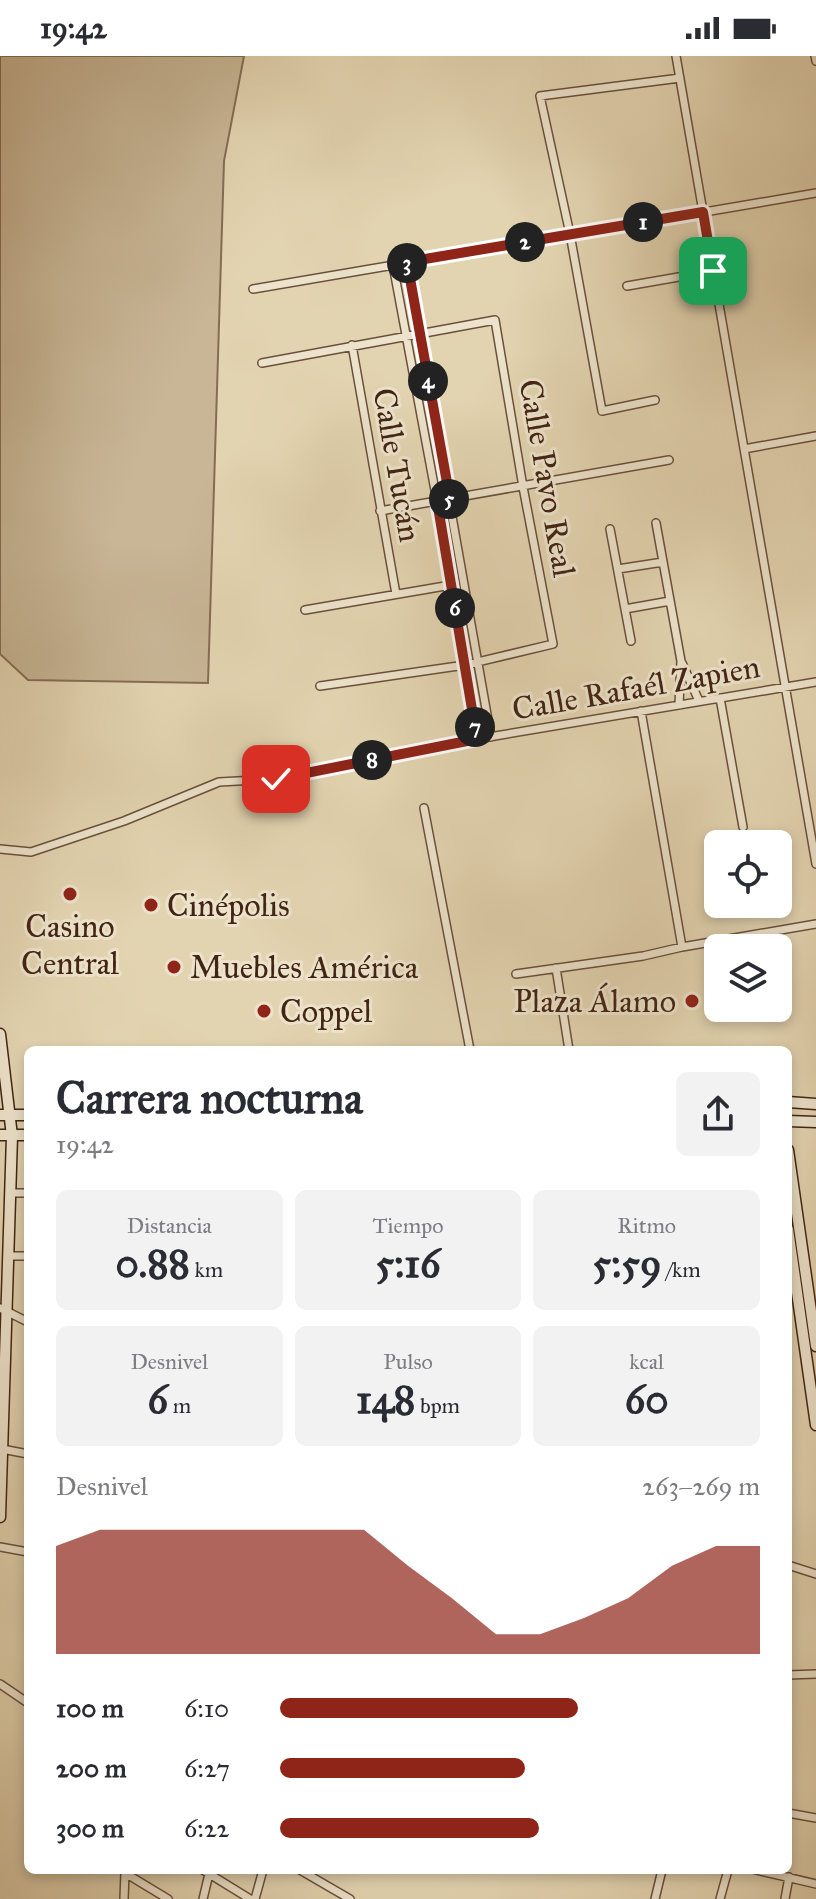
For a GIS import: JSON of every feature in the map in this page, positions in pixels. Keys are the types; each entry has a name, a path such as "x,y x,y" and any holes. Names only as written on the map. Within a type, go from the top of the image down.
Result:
{"street":[{"path":"676,56 816,864"},
{"path":"655,400 602,411 570,234 540,96 680,78"},
{"path":"253,289 816,193"},
{"path":"407,262 491,737"},
{"path":"393,265 477,739"},
{"path":"627,286 713,271"},
{"name":"Calle Pavo Real","path":"419,334 495,320 553,644 478,663"},
{"path":"262,363 419,334"},
{"name":"Calle Tucán","path":"352,345 396,594"},
{"path":"744,449 816,436"},
{"path":"380,511 669,460"},
{"path":"656,523 681,661 679,705"},
{"path":"610,529 631,641"},
{"path":"618,569 663,562"},
{"path":"305,610 451,585"},
{"path":"625,609 670,601"},
{"path":"681,661 699,701"},
{"path":"320,686 478,663"},
{"name":"Calle Rafaél Zapien","path":"0,849 31,852 124,821 219,782 276,779 477,739 816,682"},
{"path":"720,698 743,827"},
{"path":"641,711 682,947"},
{"path":"424,808 469,1046"},
{"path":"516,974 643,956 816,924"},
{"path":"556,968 568,1046"},
{"path":"0,1034 6,1116 12,1136 4,1310 0,1517"},
{"path":"792,1102 816,1104"},
{"path":"792,1121 816,1122"},
{"path":"0,1135 24,1135"},
{"path":"792,1178 816,1346"},
{"path":"11,1193 24,1193"},
{"path":"8,1256 24,1256"},
{"path":"792,1257 816,1424"},
{"path":"4,1310 24,1320"},
{"path":"2,1449 24,1453"},
{"path":"0,1547 24,1551"},
{"path":"792,1566 816,1574"},
{"path":"792,1675 816,1674"},
{"path":"0,1684 24,1700"},
{"path":"792,1814 816,1818"},
{"path":"124,1899 125,1874"},
{"path":"128,1874 168,1899"},
{"path":"203,1899 206,1874"},
{"path":"209,1874 252,1899 261,1874"},
{"path":"307,1874 350,1899"},
{"path":"655,1899 661,1874"},
{"path":"720,1899 727,1874"},
{"path":"778,1874 816,1884"},
{"path":"785,1899 789,1877"}],"shaded area":[{"path":"0,56 244,56 224,161 208,683 28,680 0,654"}],"place":[{"name":"Casino Central","path":"70,894"},
{"name":"Cinépolis","path":"151,905"},
{"name":"Muebles América","path":"174,967"},
{"name":"Plaza Álamo","path":"692,1001"},
{"name":"Coppel","path":"264,1011"}],"route":[{"path":"276,779 477,739 437,501 450,499 407,262 703,212 713,271"}]}
